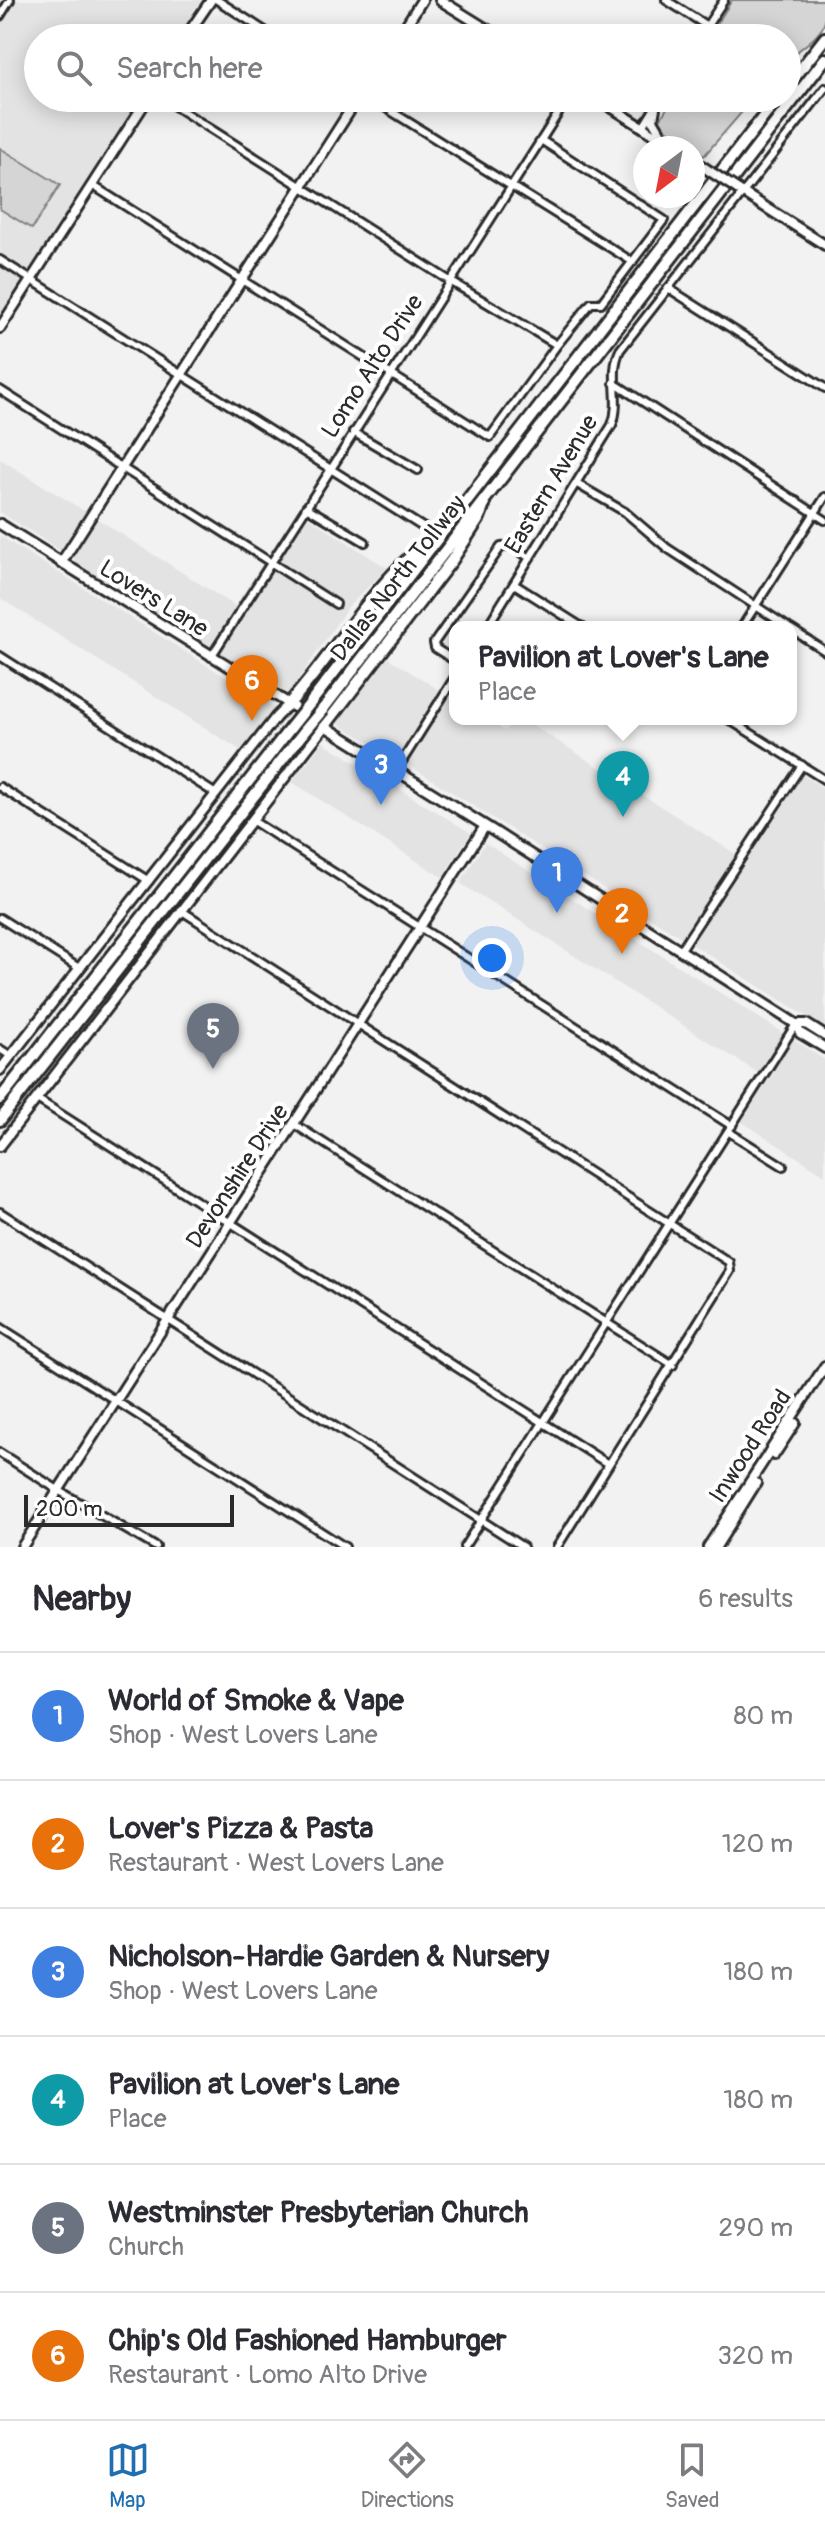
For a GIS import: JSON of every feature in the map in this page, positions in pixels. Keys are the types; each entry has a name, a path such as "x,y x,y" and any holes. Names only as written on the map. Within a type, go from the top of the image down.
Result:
{"highway":[{"path":"801,69 825,38"},
{"name":"Dallas North Tollway","path":"801,90 825,59"},
{"name":"Dallas North Tollway","path":"0,1099 767,112"},
{"name":"Dallas North Tollway","path":"0,1120 323,709 784,112"},
{"path":"324,727 452,560 478,520 491,491"},
{"path":"288,705 372,600 416,551 441,532"}],"street":[{"path":"0,16 10,0"},
{"path":"196,24 214,0 253,24"},
{"path":"407,24 422,0"},
{"path":"440,0 479,24"},
{"path":"666,0 704,24"},
{"path":"708,24 724,0"},
{"name":"Eastern Avenue","path":"491,621 612,425 616,409 613,368 620,350 740,191 825,88"},
{"path":"0,328 139,112"},
{"path":"184,112 450,281 557,345"},
{"path":"61,563 349,112"},
{"path":"393,112 633,262"},
{"name":"Lomo Alto Drive","path":"211,657 559,112"},
{"path":"619,112 657,136"},
{"path":"643,127 652,112"},
{"path":"654,112 653,120 665,136"},
{"path":"92,185 490,437 591,303 601,303 663,224 662,217 541,140"},
{"path":"705,168 825,245"},
{"path":"0,260 424,528"},
{"path":"668,288 825,388"},
{"path":"614,383 825,520"},
{"path":"0,390 336,604"},
{"path":"353,432 418,470"},
{"path":"577,484 625,512 667,548 779,621"},
{"path":"746,621 825,497"},
{"path":"306,507 365,542"},
{"name":"Lovers Lane","path":"0,524 796,1024"},
{"path":"449,621 501,547 512,546 530,558"},
{"path":"514,584 573,621"},
{"path":"449,622 434,643 435,648 449,657"},
{"path":"797,633 825,651"},
{"path":"0,656 216,794"},
{"path":"396,771 449,687"},
{"path":"0,1070 288,705"},
{"path":"738,725 825,780"},
{"path":"0,1146 324,727"},
{"path":"680,951 802,765"},
{"path":"0,787 149,881"},
{"path":"253,821 421,927 783,1166"},
{"name":"Devonshire Drive","path":"22,1547 485,826"},
{"path":"182,911 729,1262 731,1266 673,1365 557,1547"},
{"path":"0,918 79,968"},
{"path":"464,1547 796,1024"},
{"path":"796,1024 806,1024 825,1036"},
{"path":"796,1024 800,1033 825,1048"},
{"path":"0,1049 11,1056"},
{"path":"37,1099 608,1464"},
{"path":"294,1124 673,1365"},
{"path":"0,1212 523,1547"},
{"path":"0,1327 345,1547"},
{"name":"Inwood Road","path":"708,1547 825,1366"},
{"name":"Inwood Road","path":"716,1547 825,1376"},
{"path":"0,1453 156,1547"}],"shaded area":[{"path":"0,0 201,0 186,24 24,24 24,112 130,112 0,316"},
{"path":"732,0 825,0 823,27 801,49 801,24 717,24"},
{"path":"665,112 742,112 705,155 705,136 676,136 658,123"},
{"path":"0,148 60,185 32,229 0,209"},
{"path":"0,459 86,512 61,551 0,512"},
{"path":"297,510 387,568 347,608 287,696 184,630 176,631 74,567 74,552 96,518 235,606"},
{"path":"0,536 277,709 240,750 0,598"},
{"path":"385,656 439,690 397,758 338,721"},
{"path":"447,695 449,725 496,725 505,731 509,725 532,725 745,860 801,774 825,789 825,1028 404,762"},
{"path":"323,742 471,833 442,877 292,782"},
{"path":"485,843 783,1033 758,1073 460,883"},
{"path":"793,1039 825,1060 825,1175 742,1122"}],"place":[{"name":"Chip's Old Fashioned Hamburger","path":"252,721"},
{"name":"Nicholson-Hardie Garden & Nursery","path":"381,805"},
{"name":"Pavilion at Lover's Lane","path":"623,817"},
{"name":"World of Smoke & Vape","path":"557,913"},
{"name":"Lover's Pizza & Pasta","path":"622,954"},
{"name":"Westminster Presbyterian Church","path":"213,1069"}]}
